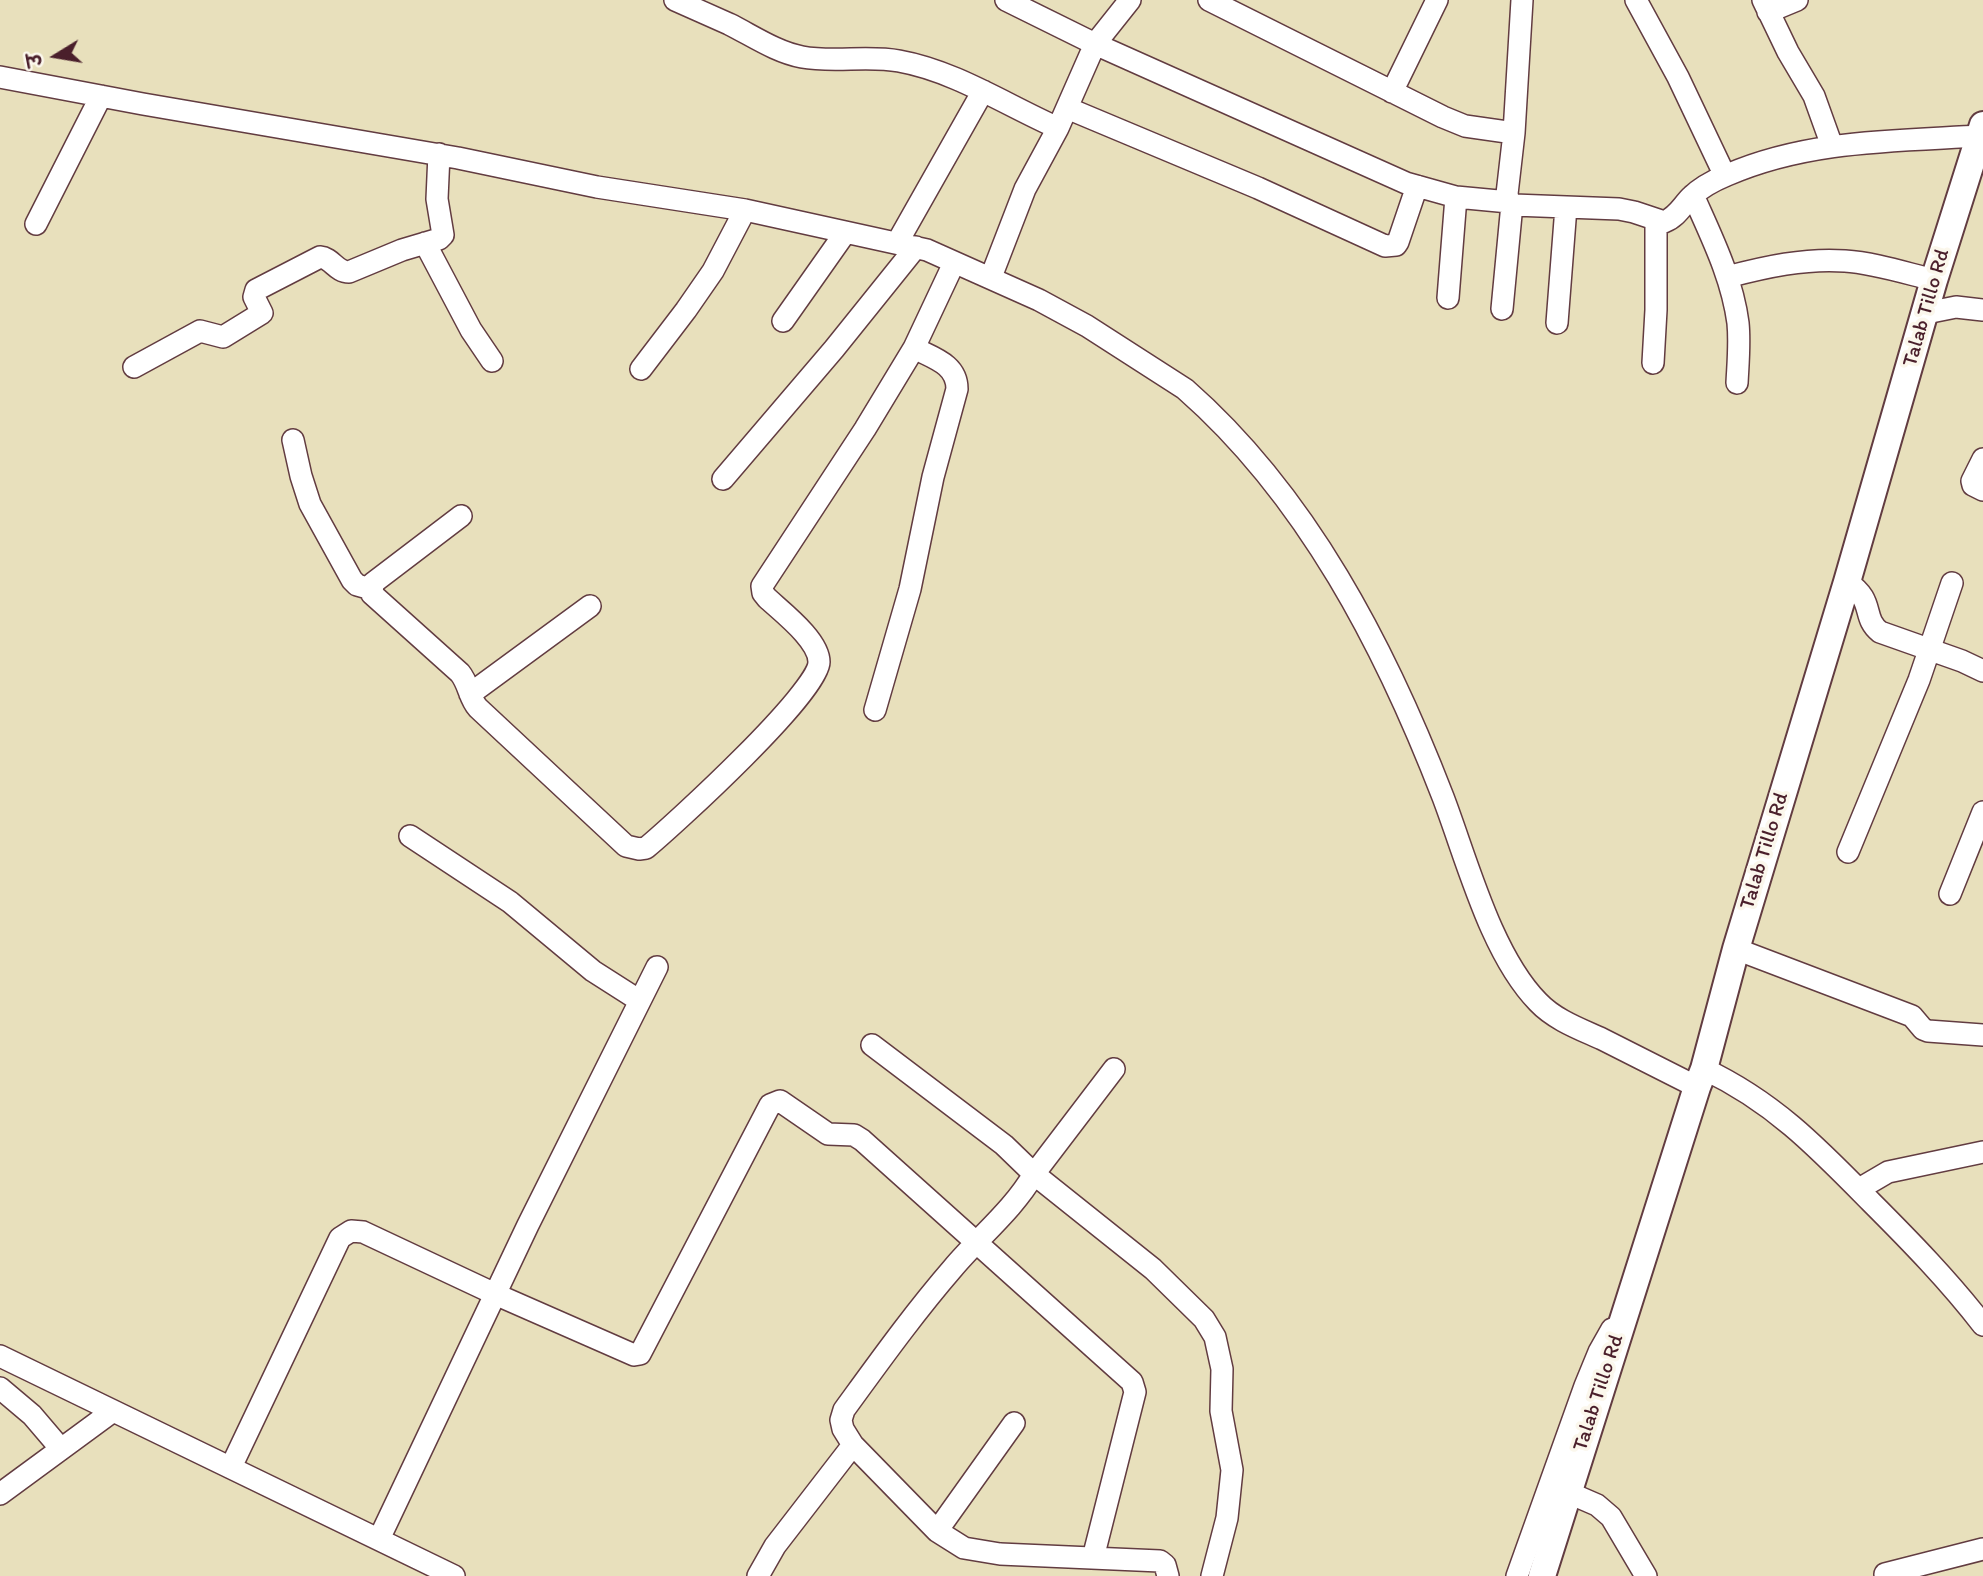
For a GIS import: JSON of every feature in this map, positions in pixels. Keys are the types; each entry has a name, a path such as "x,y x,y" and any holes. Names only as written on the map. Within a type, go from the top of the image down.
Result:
{"main road":[{"name":"Talab Tillo Rd","path":"1542,1576 1701,1078 1736,949 1981,130"}],"street":[{"path":"675,0 800,57 900,61 983,91 1058,128"},
{"path":"1006,0 1095,44 1355,161 1417,186 1456,197 1619,209 1646,215 1656,221 1669,220 1693,195 1725,176 1806,150 1981,130"},
{"path":"991,277 1021,197 1058,128 1095,44 1104,29 1130,0"},
{"path":"1209,0 1465,126 1514,133"},
{"path":"1392,92 1437,0"},
{"path":"1502,309 1510,203 1507,194 1514,133 1522,0"},
{"path":"1636,0 1678,76 1725,176"},
{"path":"1797,0 1766,6 1814,96 1832,146"},
{"path":"0,77 439,155 597,187 745,210 906,245 939,254 991,277 1087,326 1185,388 1250,455 1293,509 1358,611 1385,663 1428,760 1498,942 1520,982 1540,1004 1561,1019 1701,1078 1757,1097 1858,1189 1943,1276 1983,1325"},
{"path":"723,479 834,349 906,245 983,91"},
{"path":"36,224 101,96"},
{"path":"1067,108 1258,188 1385,246 1396,245 1398,242 1417,186"},
{"path":"134,367 200,331 219,337 228,335 262,313 254,297 256,290 320,257 325,257 341,271 349,272 402,250 439,239 443,235 437,199 439,155"},
{"path":"1693,195 1727,277 1738,321 1737,383"},
{"path":"1448,298 1456,197"},
{"path":"1557,323 1566,207"},
{"path":"641,369 713,271 745,210"},
{"path":"1653,363 1656,221"},
{"path":"782,321 845,233"},
{"path":"425,243 477,340 492,361"},
{"path":"1727,277 1776,266 1844,261 1880,266 1934,281"},
{"path":"293,440 305,490 352,580 357,585 371,589 378,601 460,673 478,708 626,846 646,848 685,816 760,740 815,676 819,660 811,640 766,598 762,586 865,429 914,348 954,262"},
{"path":"1926,313 1956,307 1983,310"},
{"path":"876,710 910,589 933,477 957,389 953,370 914,348"},
{"path":"1983,458 1972,481 1973,485 1983,490"},
{"path":"371,589 373,583 461,516"},
{"path":"1847,582 1864,597 1874,628 1925,664 1983,671"},
{"path":"1848,852 1925,664 1952,583"},
{"path":"470,694 590,606"},
{"path":"1950,894 1983,812"},
{"path":"410,836 510,902 593,971 640,1001"},
{"path":"1736,949 1912,1016 1928,1031 1983,1035"},
{"path":"379,1539 495,1294 657,967"},
{"path":"872,1045 1004,1145 1029,1182 1153,1269 1204,1319 1215,1336 1222,1369 1221,1411 1232,1470 1227,1518 1212,1576"},
{"path":"1114,1069 1007,1211 976,1242 920,1307 844,1410 841,1420 853,1445 937,1531 954,1544 978,1552 1160,1561 1165,1565 1168,1576"},
{"path":"231,1467 341,1238 356,1231 634,1355 640,1354 770,1105 776,1101 785,1103 828,1134 858,1137 1134,1386 1135,1392 1093,1558"},
{"path":"1858,1189 1888,1172 1983,1152"},
{"path":"1517,1576 1590,1375 1630,1297"},
{"path":"0,1356 454,1576"},
{"path":"0,1388 17,1400 61,1449"},
{"path":"0,1494 113,1411"},
{"path":"937,1531 1014,1423"},
{"path":"758,1576 775,1546 853,1445"},
{"path":"1567,1492 1597,1505 1611,1517 1646,1576"},
{"path":"1885,1574 1983,1549"}]}
